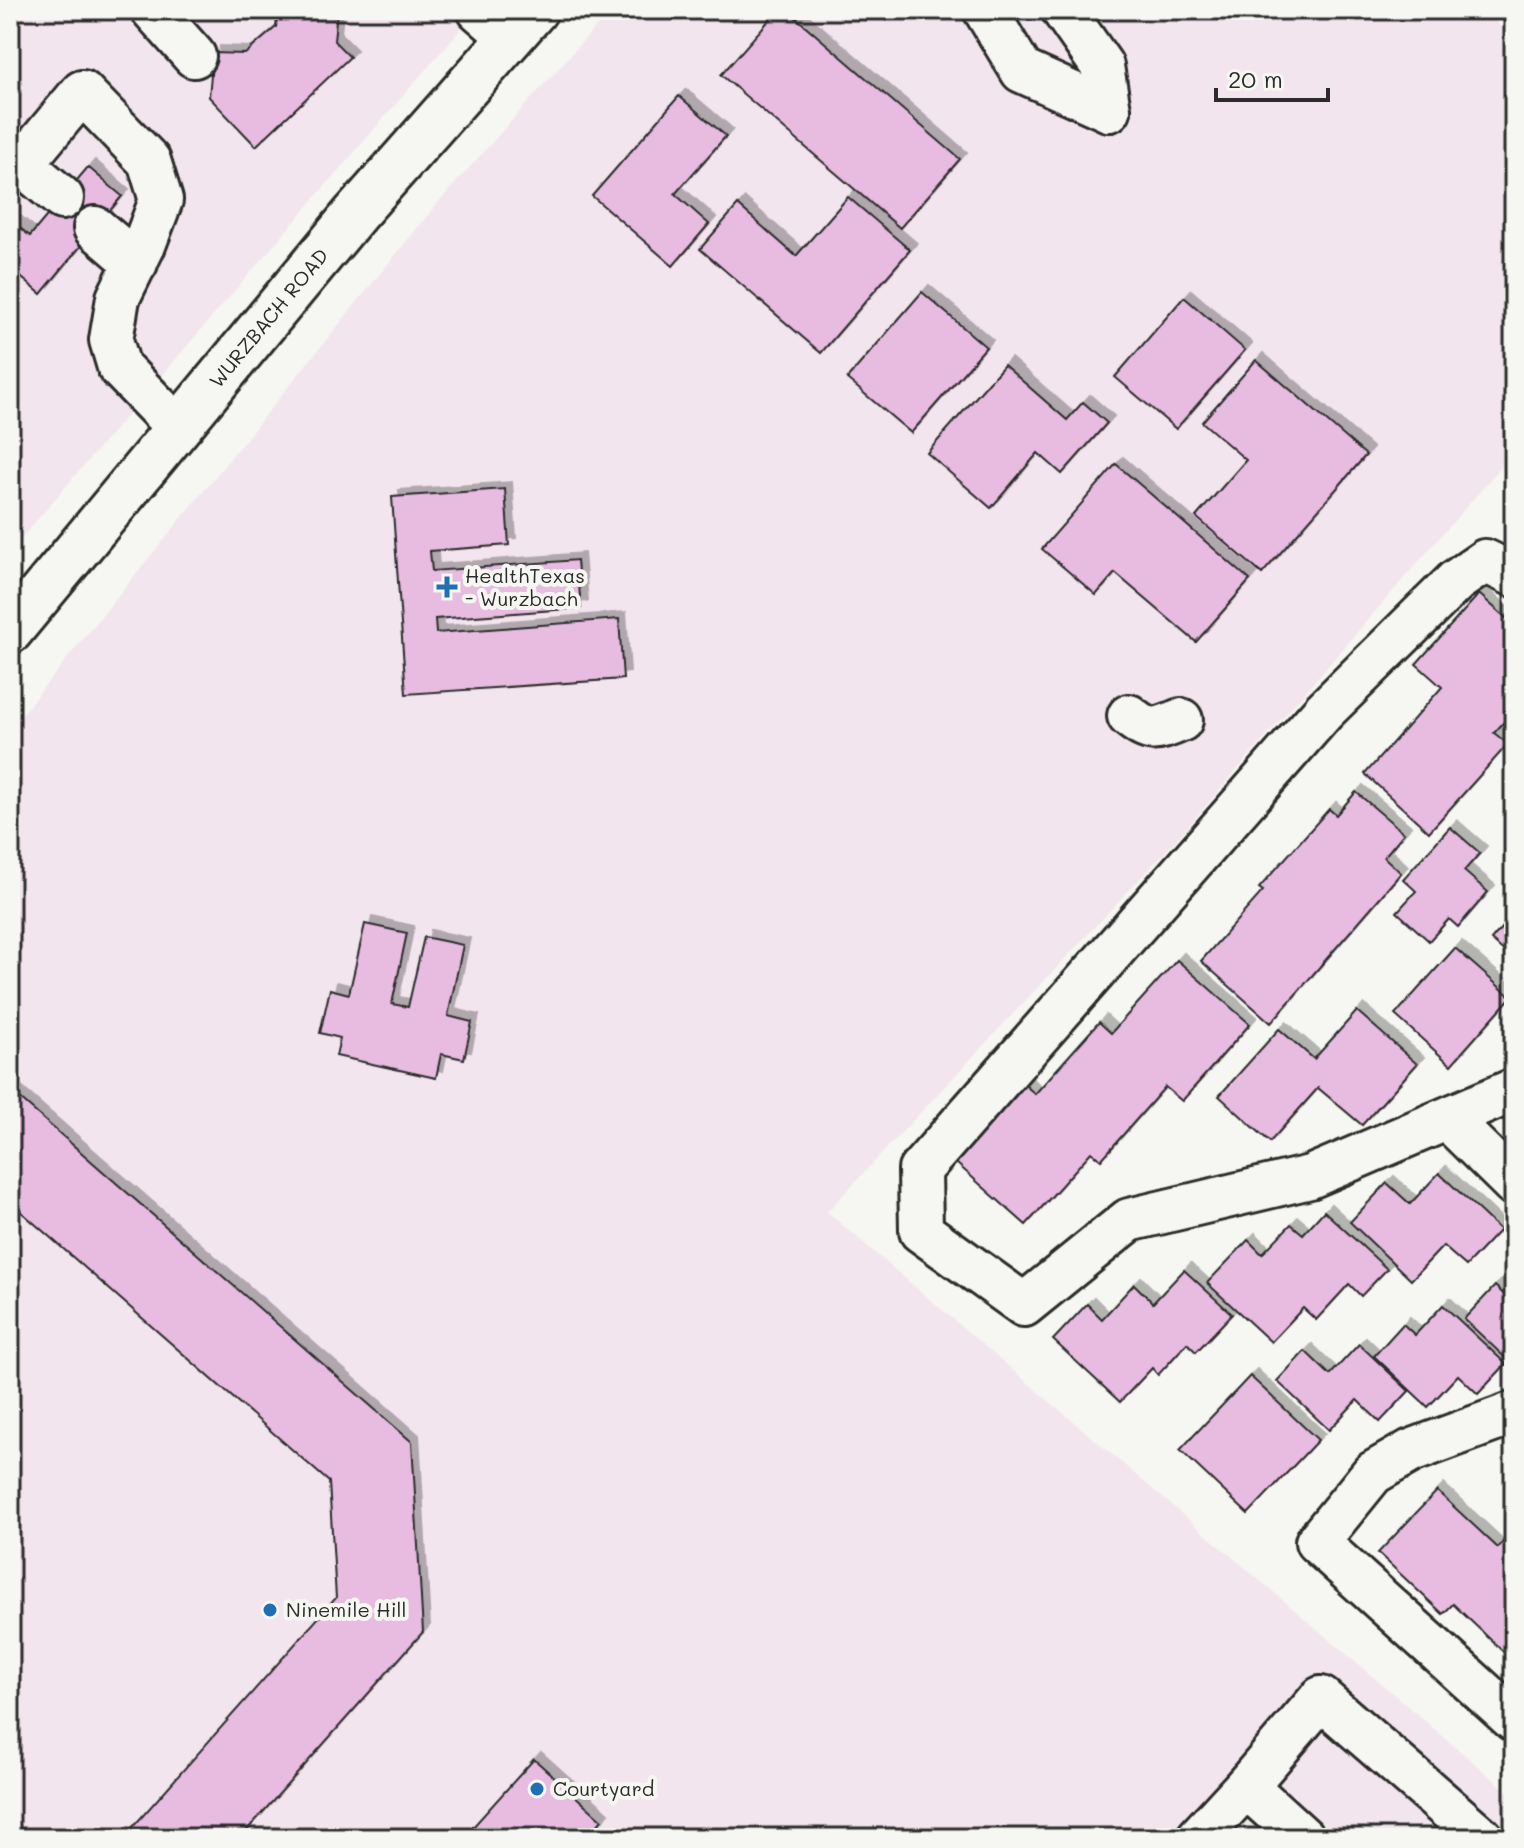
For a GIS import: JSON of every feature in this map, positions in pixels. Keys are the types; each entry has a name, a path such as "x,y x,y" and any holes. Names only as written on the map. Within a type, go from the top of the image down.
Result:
{"main road":[{"name":"WURZBACH ROAD","path":"10,631 355,214 508,19"}],"lane":[{"path":"153,10 194,56"},
{"path":"985,10 1022,71 1109,110 1102,66 1073,25 1022,71"},
{"path":"62,198 22,164 82,92 149,161 161,200 136,263 118,298 111,340 119,367 178,428"},
{"path":"95,228 136,263"},
{"path":"1514,575 1485,561 1456,581 1324,711 920,1170 921,1231 1024,1305 1129,1220 1310,1177 1514,1090"},
{"path":"1448,1119 1514,1184"},
{"path":"1514,1413 1411,1451 1373,1473 1317,1542 1514,1720"},
{"path":"1198,1838 1321,1698 1482,1838"},
{"path":"1246,1786 1303,1838"}],"shaded area":[{"path":"10,10 477,10 10,551"},
{"path":"611,10 1483,10 1514,38 1514,452 1176,840 827,1212 1514,1797 1514,1838 10,1838 10,729 437,204"}],"building":[{"path":"278,10 337,10 334,41 350,57 256,146 209,97 213,53 245,54 276,27"},
{"path":"778,10 787,10 960,159 900,228 721,75"},
{"path":"679,96 726,136 675,194 709,224 673,266 592,196"},
{"path":"88,167 122,196 41,294 10,268 10,220 30,236"},
{"path":"848,197 910,250 821,353 700,249 738,205 796,256"},
{"path":"922,292 986,347 911,433 847,379"},
{"path":"1184,297 1245,350 1176,429 1115,377"},
{"path":"1256,360 1366,455 1262,574 1196,517 1246,460 1202,422"},
{"path":"1004,365 1067,420 1083,402 1107,423 1062,474 1038,453 991,508 927,453"},
{"path":"1116,464 1250,580 1196,642 1115,573 1096,595 1042,549"},
{"path":"505,489 509,545 430,551 432,571 577,560 581,608 435,619 436,633 619,619 623,679 406,694 392,497"},
{"path":"1479,594 1514,625 1514,711 1494,733 1508,744 1429,832 1365,774 1442,687 1416,664"},
{"path":"1356,792 1404,833 1384,857 1401,873 1271,1023 1201,961 1263,891 1259,888 1329,809 1336,815"},
{"path":"1450,827 1480,853 1464,871 1488,892 1458,927 1449,919 1429,941 1397,912 1416,891 1403,879"},
{"path":"1514,913 1514,960 1491,940"},
{"path":"365,924 407,933 392,1004 408,1007 424,937 463,945 448,1016 472,1022 464,1059 441,1054 436,1078 336,1056 340,1038 320,1033 330,989 349,994"},
{"path":"1455,948 1511,997 1451,1065 1395,1015"},
{"path":"1177,960 1250,1024 1182,1101 1165,1087 1101,1160 1091,1152 1026,1225 956,1163 1025,1085 1035,1094 1099,1022 1111,1033"},
{"path":"1357,1011 1417,1064 1362,1125 1318,1088 1270,1142 1219,1096 1279,1029 1314,1059"},
{"path":"10,1090 412,1442 423,1632 240,1838 123,1838 336,1598 329,1482 10,1202"},
{"path":"1439,1173 1500,1230 1466,1266 1443,1246 1411,1280 1350,1222 1387,1183 1410,1204"},
{"path":"1324,1211 1387,1269 1361,1296 1349,1284 1316,1320 1303,1308 1271,1342 1207,1283 1248,1240 1262,1254 1291,1224 1303,1234"},
{"path":"1184,1270 1232,1314 1196,1352 1187,1343 1158,1375 1152,1368 1120,1402 1053,1340 1087,1304 1102,1319 1134,1284 1153,1303"},
{"path":"1495,1286 1514,1304 1514,1366 1464,1319"},
{"path":"1443,1305 1506,1364 1478,1394 1458,1375 1428,1407 1374,1356 1403,1324 1415,1335"},
{"path":"1359,1344 1409,1391 1380,1422 1357,1400 1329,1430 1277,1381 1305,1351 1330,1375"},
{"path":"1250,1376 1318,1440 1248,1514 1180,1450"},
{"path":"1437,1491 1498,1548 1506,1538 1514,1545 1514,1662 1453,1604 1443,1614 1378,1553"},
{"name":"Courtyard","path":"534,1759 602,1820 590,1834 594,1838 463,1838"}],"place":[{"name":"HealthTexas - Wurzbach","path":"447,587"},
{"name":"Ninemile Hill","path":"270,1610"},
{"name":"Courtyard","path":"537,1789"}]}
